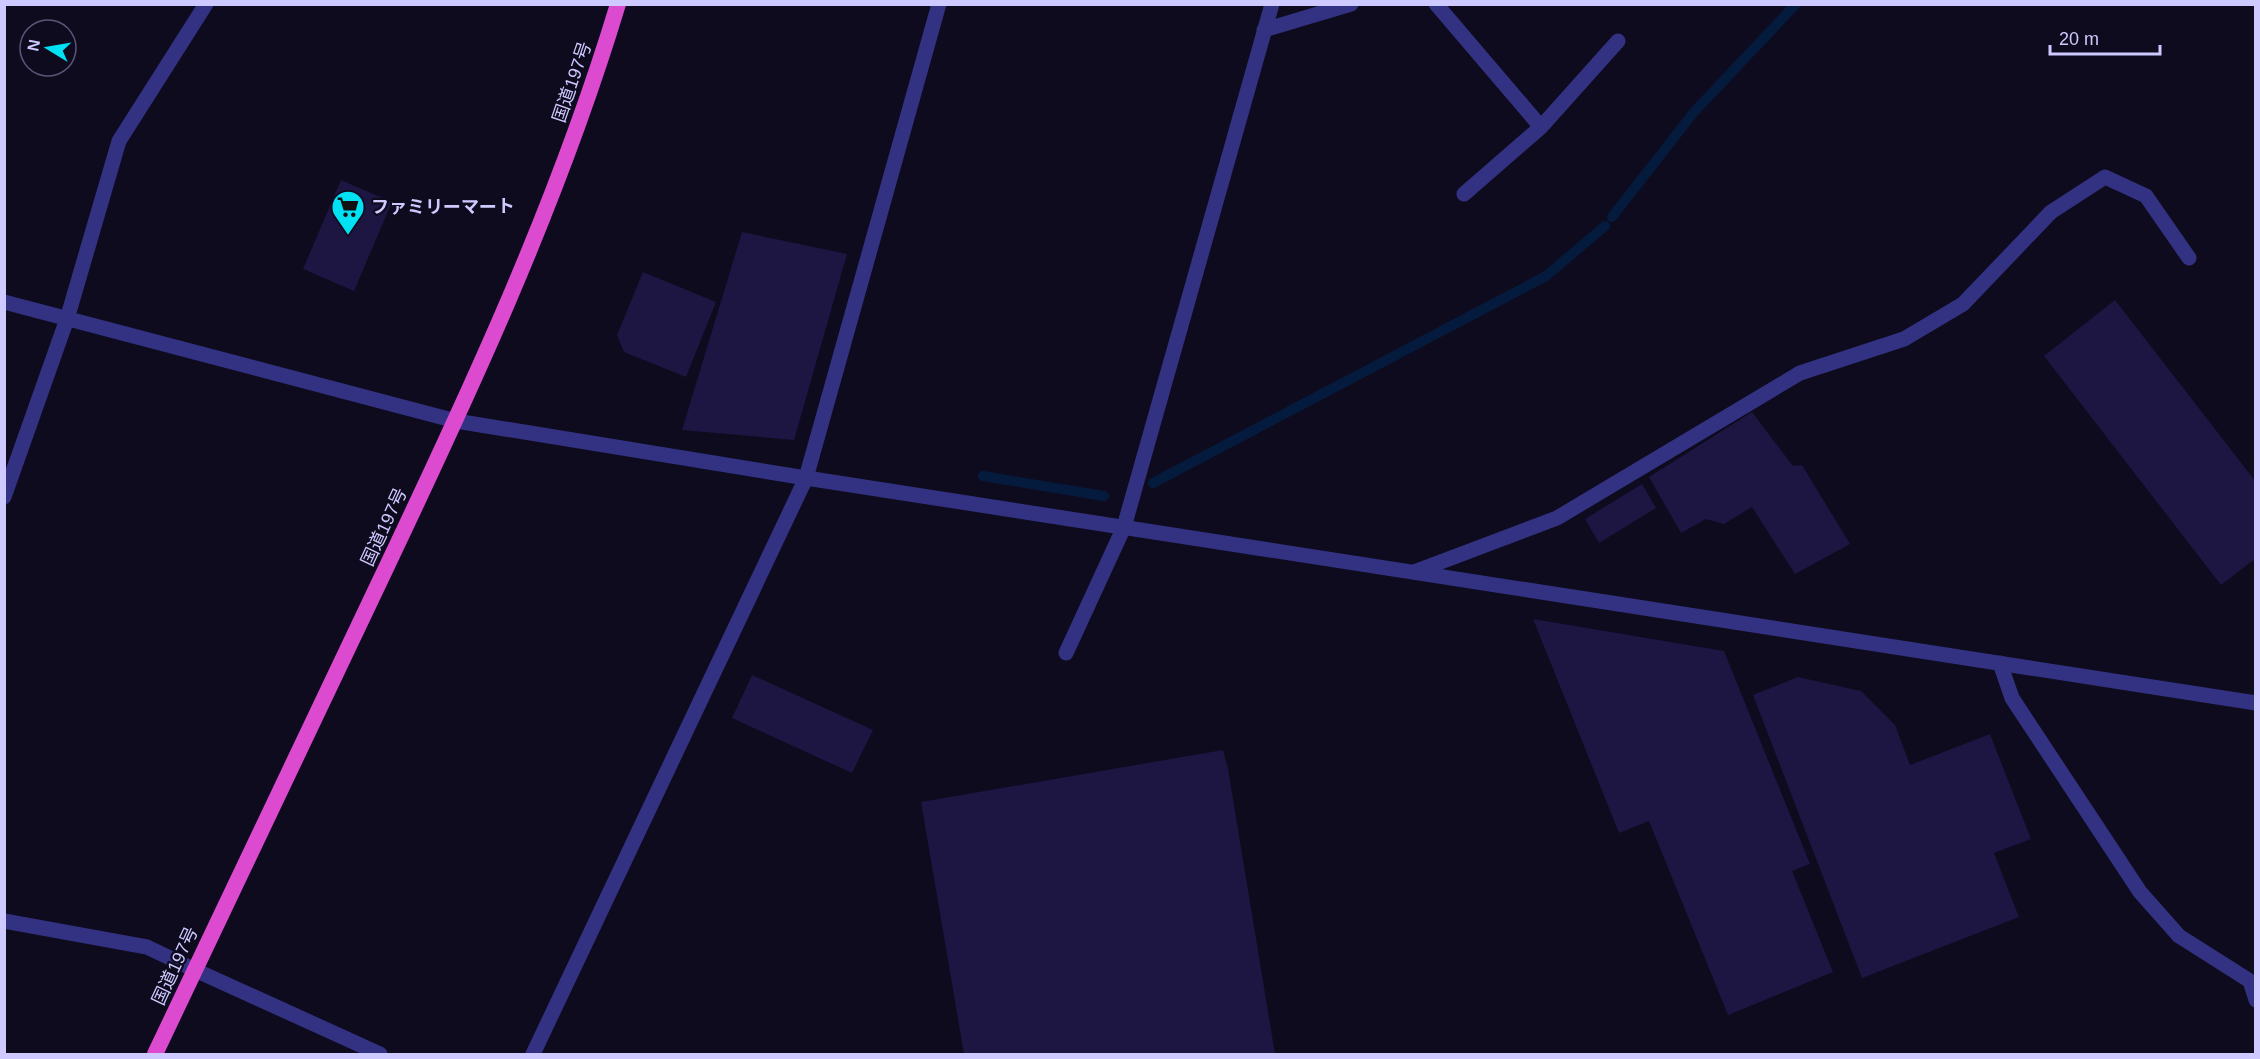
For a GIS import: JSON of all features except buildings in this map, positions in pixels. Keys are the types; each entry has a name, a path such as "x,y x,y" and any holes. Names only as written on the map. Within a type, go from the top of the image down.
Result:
{"highway":[{"name":"国道197号","path":"155,1054 456,421 549,203 592,87 618,4"}],"street":[{"path":"4,497 68,319 119,141 206,4"},
{"path":"533,1054 806,478 939,4"},
{"path":"1066,653 1124,527 1272,4"},
{"path":"1264,30 1351,4"},
{"path":"1436,4 1541,127"},
{"path":"1464,194 1541,127 1618,41"},
{"path":"1414,572 1557,518 1800,373 1904,339 1963,304 2051,212 2105,177 2146,196 2189,258"},
{"path":"4,302 456,421 806,478 2256,703"},
{"path":"2000,663 2012,698 2140,892 2179,936 2250,981 2256,1000"},
{"path":"4,921 147,947 380,1054"}],"waterway":[{"path":"1612,217 1694,112 1796,4"},
{"path":"1153,483 1546,276 1605,226"},
{"path":"983,476 1104,496"}],"place":[{"name":"ファミリーマート","path":"348,236"}]}
